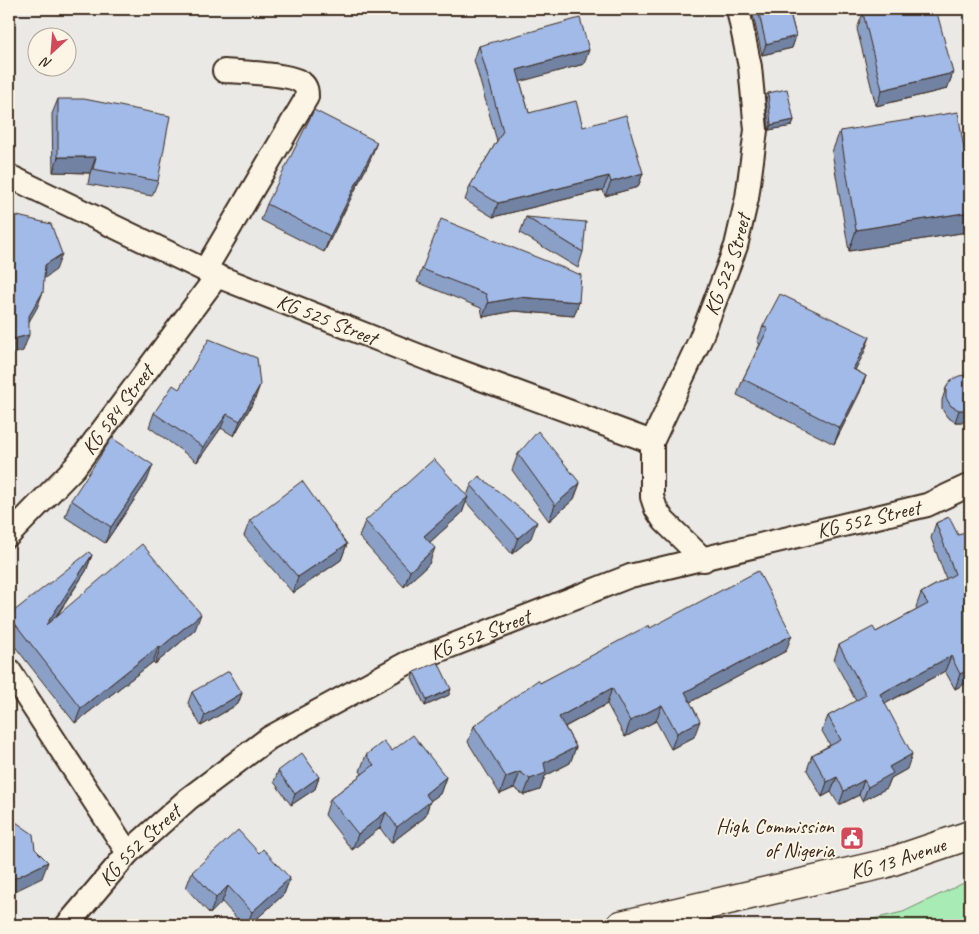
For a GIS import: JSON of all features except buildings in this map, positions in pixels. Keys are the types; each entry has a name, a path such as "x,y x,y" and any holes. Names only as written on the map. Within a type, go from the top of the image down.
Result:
{"street":[{"name":"KG 523 Street","path":"704,560 664,521 656,510 652,497 652,442 703,331 736,246 747,198 756,130 750,67 738,9"},
{"name":"KG 584 Street","path":"9,535 75,467 211,273 307,97 307,89 302,82 290,77 224,71"},
{"name":"KG 525 Street","path":"9,176 211,273 435,362 652,442"},
{"name":"KG 552 Street","path":"67,925 128,853 188,799 269,738 407,663 630,576 704,560 927,505 970,485"},
{"path":"9,670 128,853"},
{"name":"KG 13 Avenue","path":"621,925 884,864 970,835"}],"green space":[{"path":"970,880 970,925 847,925 903,912"}],"place":[{"name":"High Commission of Nigeria","path":"852,838"}]}
